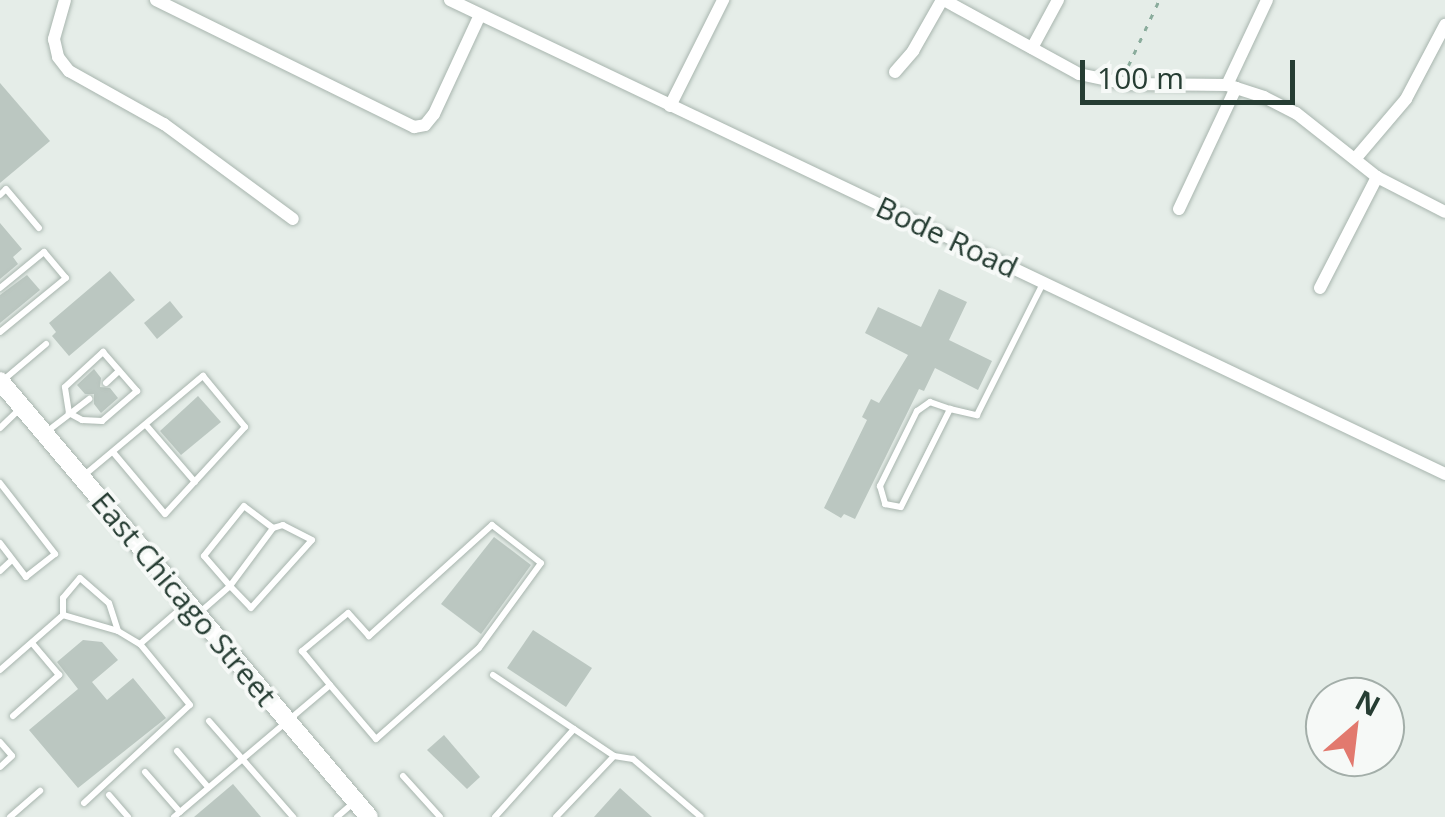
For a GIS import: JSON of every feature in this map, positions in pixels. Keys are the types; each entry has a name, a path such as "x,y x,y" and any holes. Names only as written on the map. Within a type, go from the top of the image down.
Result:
{"main road":[{"name":"East Chicago Street","path":"0,382 369,817"}],"street":[{"path":"65,0 55,27 54,46 69,71 164,124 293,219"},
{"path":"156,0 405,125 425,125 434,114 480,16"},
{"name":"Bode Road","path":"450,0 1445,474"},
{"path":"670,106 723,0"},
{"path":"896,72 914,51 943,0 1079,74 1126,84 1232,86 1296,113 1377,177 1445,212"},
{"path":"1032,48 1058,0"},
{"path":"1178,209 1268,0"},
{"path":"1355,159 1406,99 1445,25"},
{"path":"1320,288 1377,177"}],"lane":[{"path":"0,194 6,190 39,228"},
{"path":"0,288 44,252 66,278 0,332"},
{"path":"950,408 902,508 890,507 881,500 880,486 917,411 930,402 976,415 1044,282"},
{"path":"0,382 46,344"},
{"path":"103,352 137,391 105,418 90,422 70,413 65,387 103,352"},
{"path":"106,383 120,371"},
{"path":"81,478 202,376 245,426 165,514 113,452"},
{"path":"44,434 89,399"},
{"path":"0,428 22,407"},
{"path":"146,425 195,482"},
{"path":"0,482 55,554 26,577 0,543"},
{"path":"140,644 230,586 273,528 285,526 312,540 251,608 230,586 204,556 244,506 273,528"},
{"path":"492,525 542,563 479,648 376,739 330,685 302,651 348,613 370,636 492,525"},
{"path":"0,571 12,560"},
{"path":"0,670 63,615 64,598 80,578 109,603 118,631"},
{"path":"63,615 118,631 140,644 190,704 84,803"},
{"path":"12,716 60,675 32,643"},
{"path":"492,675 614,756 633,758 701,817"},
{"path":"145,772 177,814 330,685"},
{"path":"209,721 293,817"},
{"path":"495,817 574,729"},
{"path":"0,742 12,756 0,767"},
{"path":"177,751 208,787"},
{"path":"556,817 614,756"},
{"path":"403,776 440,817"},
{"path":"10,817 40,790"},
{"path":"109,795 128,817"},
{"path":"338,817 355,801"}],"path":[{"path":"1128,66 1159,0"}],"building":[{"path":"0,83 50,141 0,183"},
{"path":"0,223 22,249 13,257 18,264 0,279"},
{"path":"110,271 135,300 69,356 52,336 56,332 49,323"},
{"path":"27,275 40,290 0,323 0,295"},
{"path":"939,289 967,302 949,340 992,361 978,390 935,368 924,391 919,389 855,519 844,514 841,518 824,508 867,420 862,417 871,399 879,403 908,355 865,333 878,307 921,327"},
{"path":"170,301 183,317 157,339 144,323"},
{"path":"94,369 101,378 100,387 110,388 118,398 101,413 94,404 94,394 85,394 77,385"},
{"path":"198,396 221,422 181,455 160,431"},
{"path":"494,537 531,565 481,634 441,604"},
{"path":"533,630 592,668 566,707 507,668"},
{"path":"83,640 102,642 118,660 92,682 107,700 133,678 166,718 78,788 29,730 78,689 57,662"},
{"path":"444,735 480,777 467,789 427,750"},
{"path":"233,784 261,817 194,817"},
{"path":"620,788 652,817 594,817"}]}
